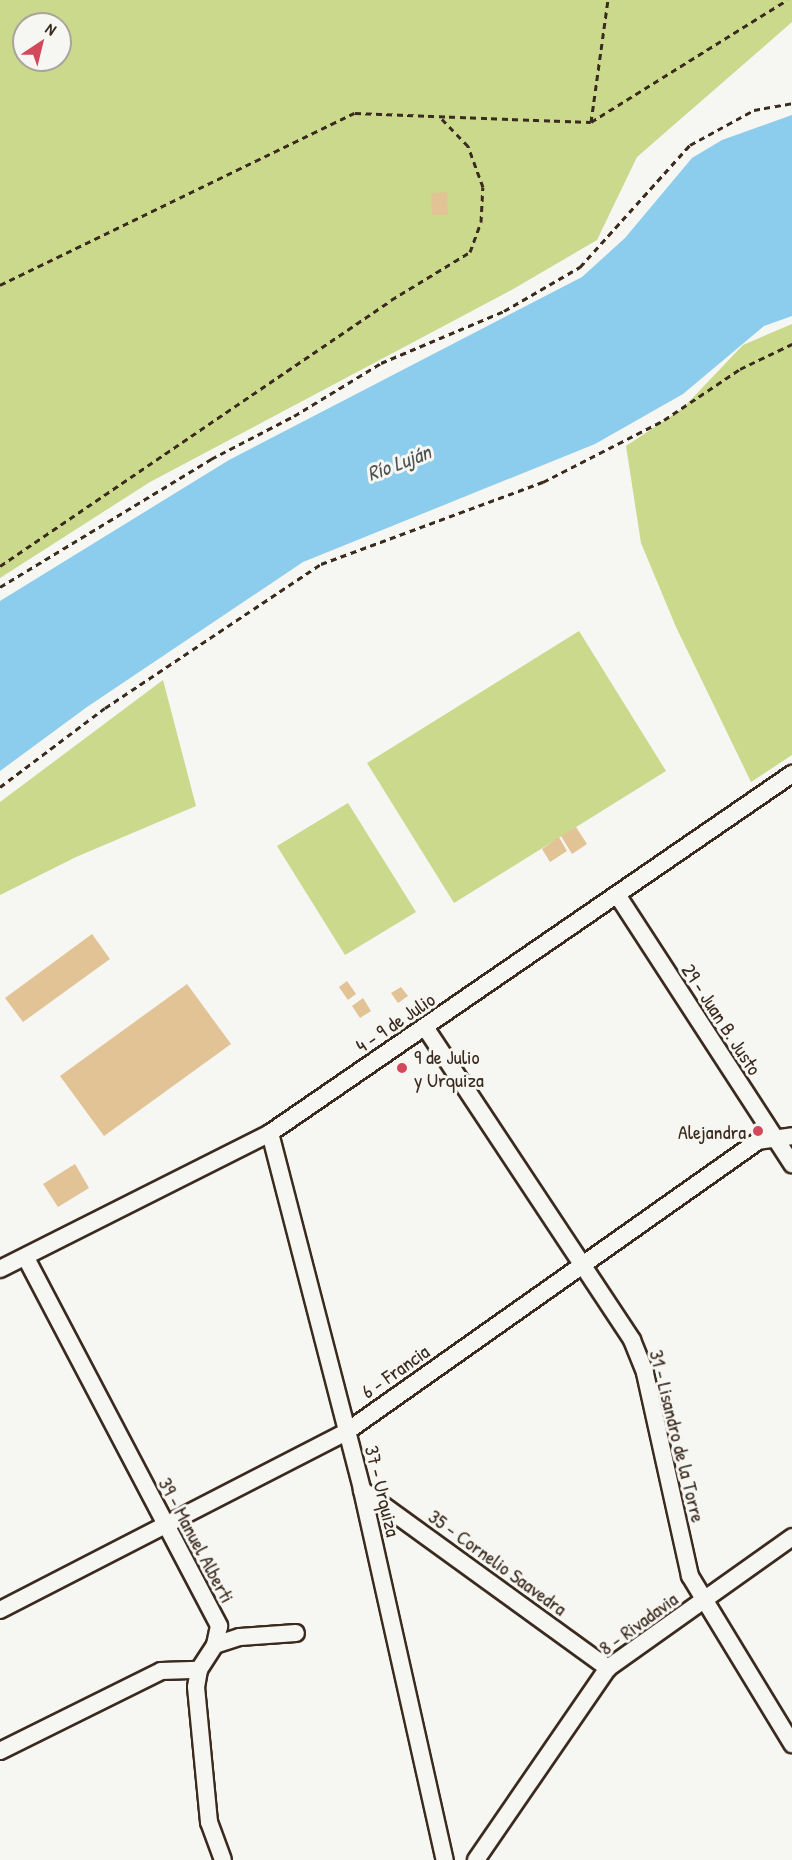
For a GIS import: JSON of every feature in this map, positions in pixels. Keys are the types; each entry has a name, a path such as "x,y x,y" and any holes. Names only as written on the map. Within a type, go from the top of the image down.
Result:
{"street":[{"name":"4 - 9 de Julio","path":"0,1269 26,1258 270,1133 618,896 792,774"},
{"name":"29 - Juan B. Justo","path":"618,896 784,1138 792,1164"},
{"name":"31 - Lisandro de la Torre","path":"425,1027 632,1340 645,1373 690,1576 702,1602 792,1744"},
{"name":"37 - Urquiza","path":"270,1133 362,1490 445,1860"},
{"name":"6 - Francia","path":"0,1610 166,1527 346,1432 758,1141 784,1138"},
{"name":"39 - Manuel Alberti","path":"26,1258 219,1626 215,1645"},
{"name":"35 - Cornelio Saavedra","path":"362,1490 608,1668"},
{"name":"8 - Rivadavia","path":"476,1860 608,1668 792,1537"},
{"path":"223,1860 209,1822 198,1719 199,1670 215,1645 240,1637 296,1633"},
{"path":"0,1751 161,1671 199,1670"}],"path":[{"path":"591,122 608,0"},
{"path":"0,285 355,113 591,122 787,0"},
{"path":"0,587 211,459 294,416 381,363 504,311 580,267 690,145 754,110 792,103"},
{"path":"0,566 391,300 470,252 481,222 483,187 468,146 438,116"},
{"path":"0,787 105,708 321,564 543,482 664,420 740,369 792,344"}],"green space":[{"path":"0,0 792,0 792,22 637,157 597,240 515,288 150,482 0,578"},
{"path":"792,324 792,755 751,782 676,627 641,543 626,446 683,408 743,345"},
{"path":"579,631 666,771 454,903 367,763"},
{"path":"163,680 196,806 76,857 0,895 0,802"},
{"path":"348,803 416,912 345,955 277,846"}],"water":[{"name":"Río Luján","path":"792,115 792,316 764,326 683,394 595,444 303,562 87,707 0,771 0,601 229,460 582,277 625,238 692,158 722,140"}],"building":[{"path":"447,192 448,215 432,215 431,193"},
{"path":"576,827 587,844 572,854 561,836"},
{"path":"559,837 567,851 550,862 542,849"},
{"path":"92,934 110,959 23,1022 5,998"},
{"path":"347,981 356,994 348,1000 339,987"},
{"path":"187,984 231,1044 104,1136 60,1076"},
{"path":"401,987 408,996 398,1003 391,993"},
{"path":"363,998 371,1011 360,1018 352,1006"},
{"path":"75,1164 89,1188 58,1207 43,1184"}],"place":[{"name":"9 de Julio y Urquiza","path":"402,1068"},
{"name":"Alejandra","path":"758,1131"}]}
